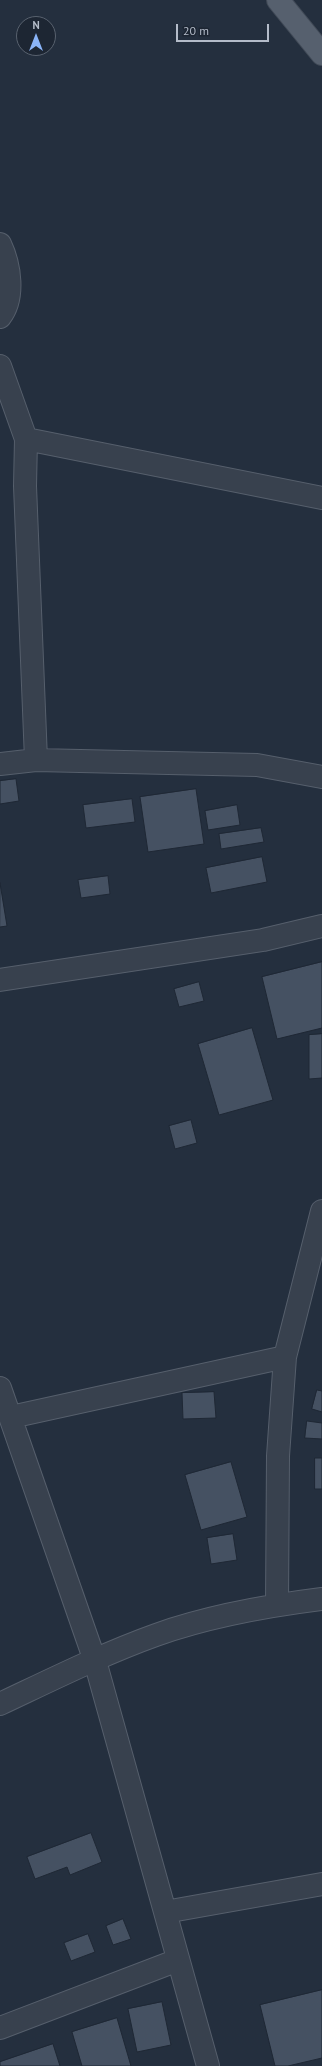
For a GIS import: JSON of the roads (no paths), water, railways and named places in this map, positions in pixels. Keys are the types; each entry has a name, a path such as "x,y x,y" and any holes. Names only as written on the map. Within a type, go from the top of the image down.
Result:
{"main road":[{"path":"278,0 322,54"}],"street":[{"path":"0,244 10,276 6,310 0,317"},
{"path":"0,366 26,439 24,486 36,760"},
{"path":"26,439 322,498"},
{"path":"0,764 36,760 257,765 322,777"},
{"path":"0,980 263,940 322,926"},
{"path":"277,1605 278,1456 285,1357 322,1211"},
{"path":"11,1417 285,1357"},
{"path":"0,1389 95,1661 208,2066"},
{"path":"0,1704 95,1661 155,1636 191,1624 277,1605 322,1599"},
{"path":"165,1912 322,1884"},
{"path":"0,2028 178,1960"}]}
